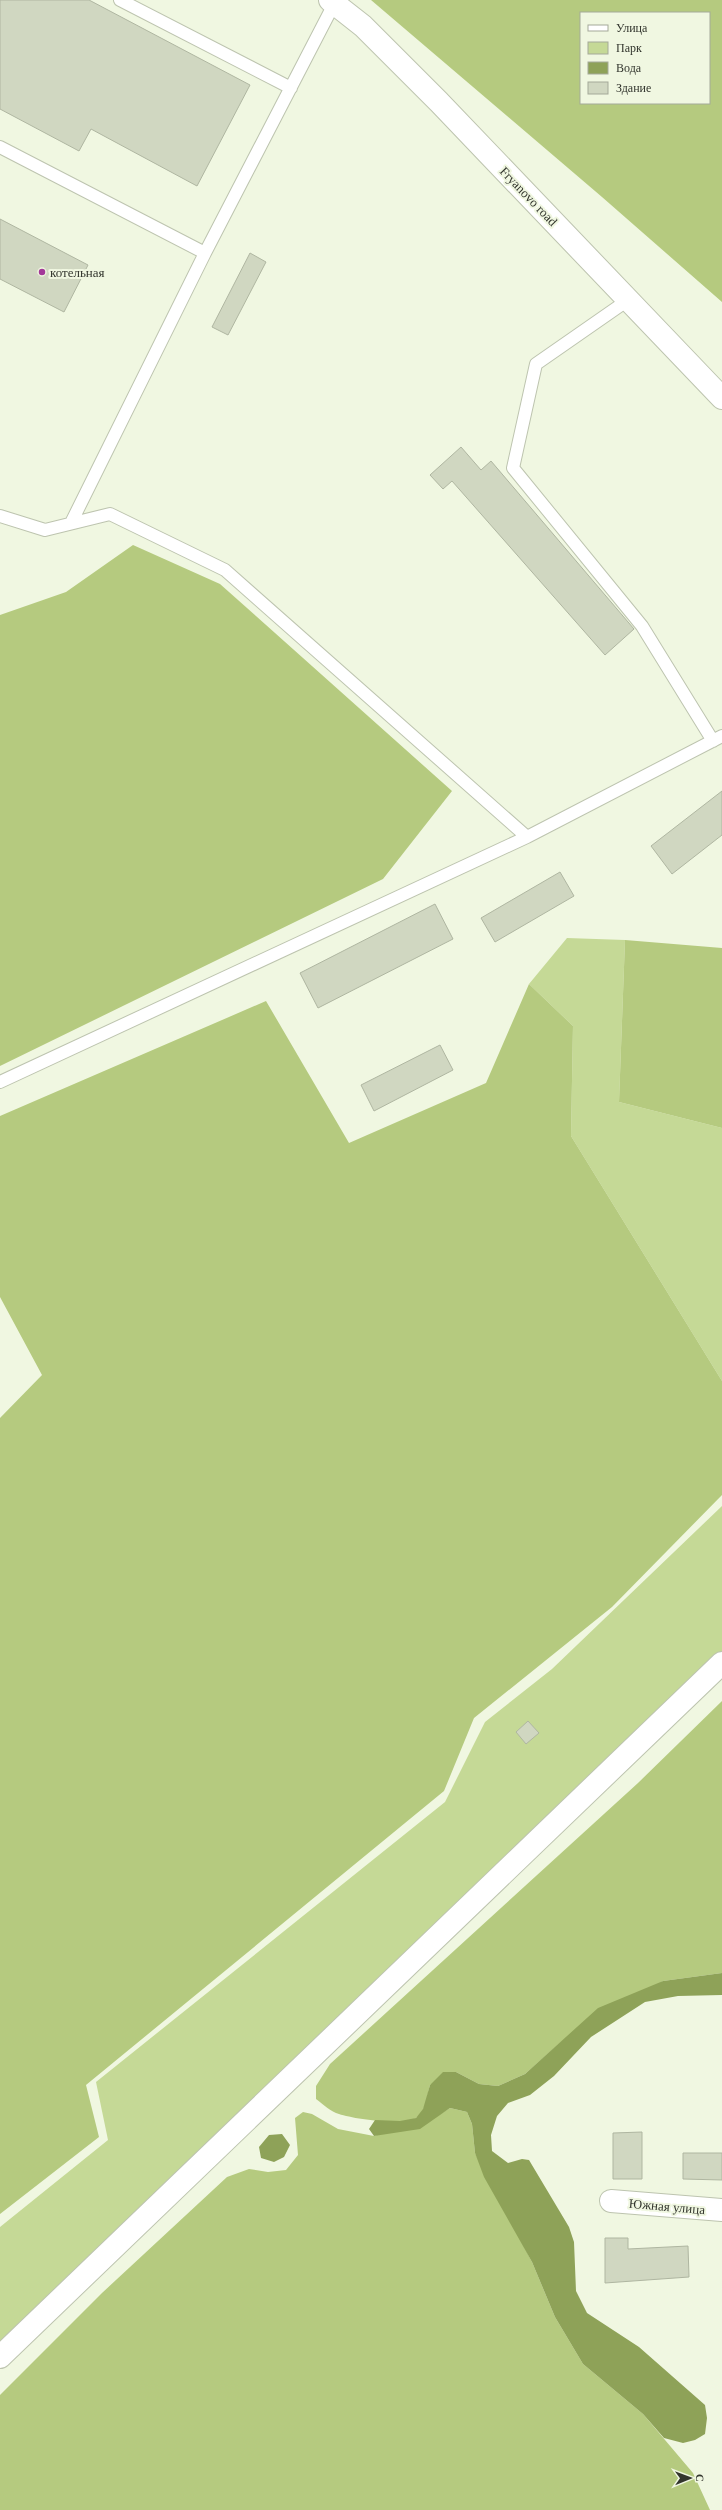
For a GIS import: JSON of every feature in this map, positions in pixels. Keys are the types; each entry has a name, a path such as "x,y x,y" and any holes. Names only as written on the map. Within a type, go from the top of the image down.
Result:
{"street":[{"name":"Fryanovo road","path":"332,2 363,26 439,102 722,398"},
{"path":"0,2357 722,1663"},
{"name":"Южная улица","path":"611,2201 722,2210"}],"lane":[{"path":"120,0 291,88"},
{"path":"71,523 205,253 291,88 332,2"},
{"path":"0,147 205,253"},
{"path":"0,1082 527,837 717,739 642,626 513,468 536,364 628,300"},
{"path":"0,516 45,530 110,514 225,570 527,837"}],"green space":[{"path":"567,938 625,940 619,1102 722,1128 722,1381 571,1136 573,1026 529,984"},
{"path":"722,1506 722,1663 0,2357 0,2227 108,2140 96,2082 445,1802 485,1722 552,1669"}],"shaded area":[{"path":"371,0 722,0 722,302 602,197"},
{"path":"133,545 220,584 452,791 383,879 0,1066 0,615 66,592"},
{"path":"625,940 722,948 722,1128 619,1102"},
{"path":"529,984 573,1026 571,1136 722,1381 722,1495 612,1607 474,1718 444,1791 86,2085 99,2137 0,2214 0,1418 42,1375 0,1297 0,1116 266,1001 349,1143 486,1083"},
{"path":"722,1701 722,1973 663,1981 561,2042 525,2074 498,2086 479,2084 456,2072 430,2085 426,2103 422,2112 416,2118 389,2122 366,2120 333,2112 316,2099 316,2086 330,2064 638,1783"},
{"path":"450,2108 467,2112 472,2124 475,2153 532,2262 555,2317 583,2364 643,2414 693,2473 710,2510 0,2510 0,2395 102,2293 227,2177 249,2169 268,2172 286,2170 298,2155 295,2118 303,2112 312,2114 338,2129 374,2136 442,2113"}],"water":[{"path":"722,1973 722,1995 678,1996 645,2002 591,2037 554,2076 530,2095 508,2103 497,2116 491,2135 492,2151 508,2163 522,2159 529,2160 569,2227 574,2242 576,2291 587,2313 639,2347 705,2405 707,2418 705,2434 695,2440 683,2443 664,2438 643,2414 583,2364 555,2317 532,2262 484,2177 475,2153 472,2124 467,2112 450,2108 420,2129 374,2136 369,2129 375,2120 400,2121 416,2118 423,2109 430,2085 443,2072 456,2072 479,2084 498,2086 525,2074 598,2008 663,1981"},
{"path":"282,2134 290,2145 284,2157 274,2162 261,2158 259,2147 269,2135"}],"building":[{"path":"0,0 89,0 250,85 197,186 91,129 79,151 0,109"},
{"name":"котельная","path":"0,219 88,265 64,312 0,279"},
{"path":"250,253 266,262 228,335 212,327"},
{"path":"461,447 481,470 491,461 634,629 605,655 452,481 443,489 430,475"},
{"path":"722,791 722,835 672,874 651,846"},
{"path":"560,872 574,896 495,942 481,918"},
{"path":"435,904 453,939 318,1008 300,973"},
{"path":"440,1045 453,1070 374,1111 361,1085"},
{"path":"528,1721 539,1733 526,1744 516,1732"},
{"path":"642,2132 642,2179 613,2179 613,2133"},
{"path":"683,2153 722,2153 722,2180 683,2179"},
{"path":"605,2238 628,2238 628,2249 688,2246 689,2277 605,2283"}],"place":[{"name":"котельная","path":"42,272"}]}
